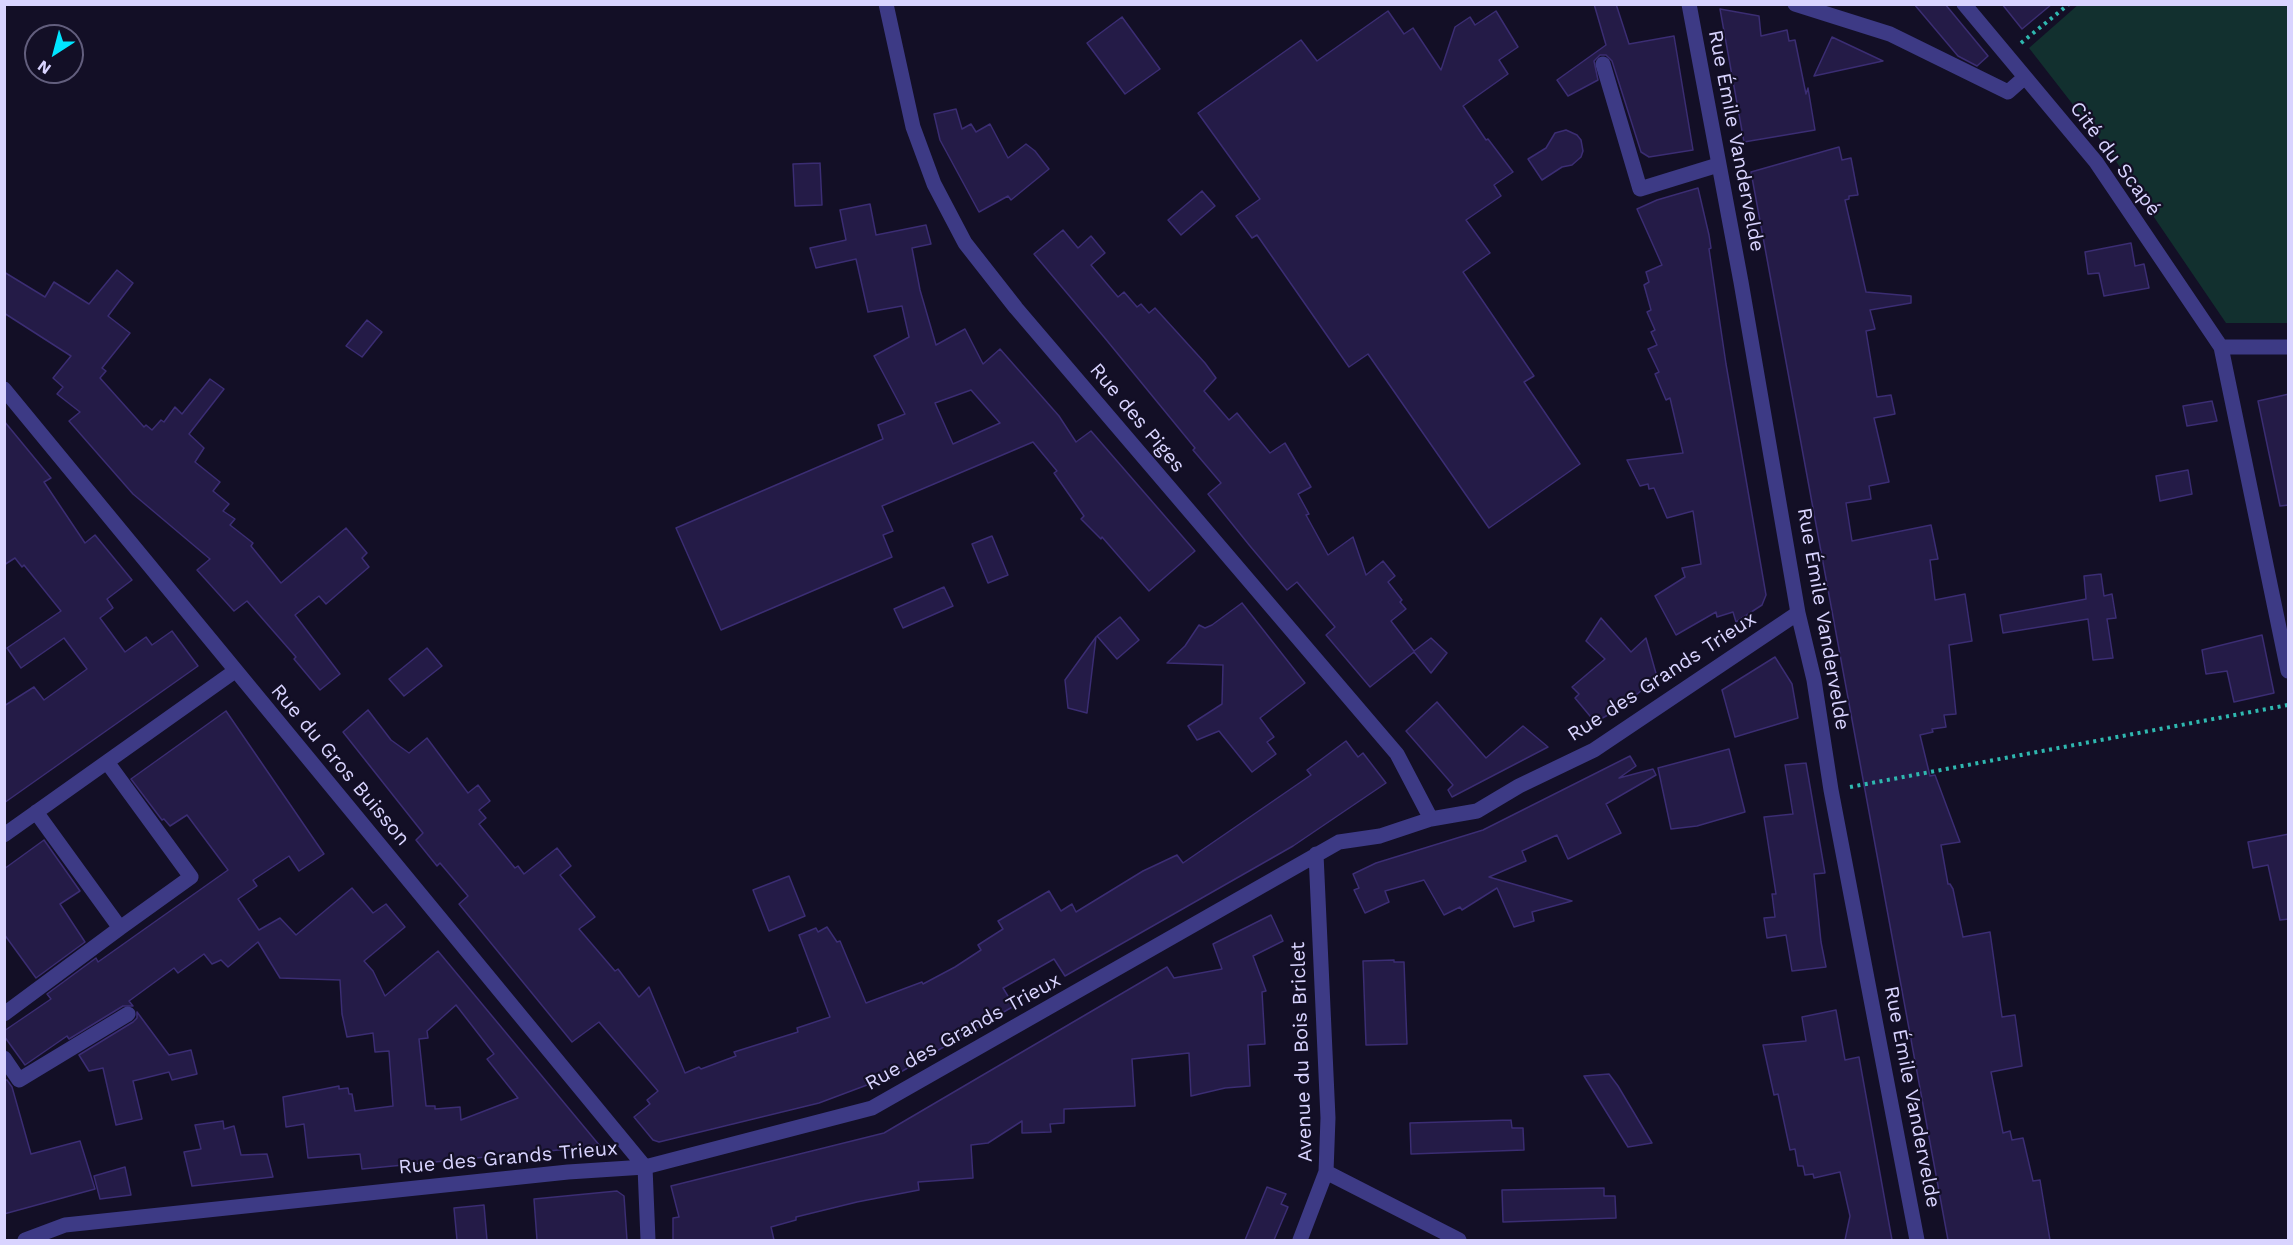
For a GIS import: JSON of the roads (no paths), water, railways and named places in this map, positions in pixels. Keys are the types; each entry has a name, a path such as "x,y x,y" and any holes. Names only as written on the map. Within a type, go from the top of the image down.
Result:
{"street":[{"name":"Rue des Piges","path":"886,4 913,127 934,184 965,243 1016,308 1397,754 1431,819"},
{"name":"Rue Émile Vandervelde","path":"1689,4 1741,282 1798,613 1814,680 1831,790 1917,1240"},
{"path":"1795,4 1890,34 2008,92 2025,77"},
{"name":"Cité du Scapé","path":"1964,4 2096,162 2221,347"},
{"path":"1603,64 1640,189 1718,165"},
{"path":"2289,347 2221,347 2289,671"},
{"name":"Rue du Gros Buisson","path":"4,389 645,1167"},
{"name":"Rue des Grands Trieux","path":"25,1240 65,1226 568,1172 645,1167 872,1108 1339,842 1380,836 1431,819 1477,811 1519,786 1594,750 1798,613"},
{"path":"4,835 235,671"},
{"path":"4,1014 191,877 107,762"},
{"path":"36,812 120,928"},
{"name":"Avenue du Bois Briclet","path":"1316,854 1329,1118 1326,1173 1459,1240"},
{"path":"4,1058 19,1080 128,1014"},
{"path":"645,1167 648,1240"},
{"path":"1300,1240 1326,1173"}]}
